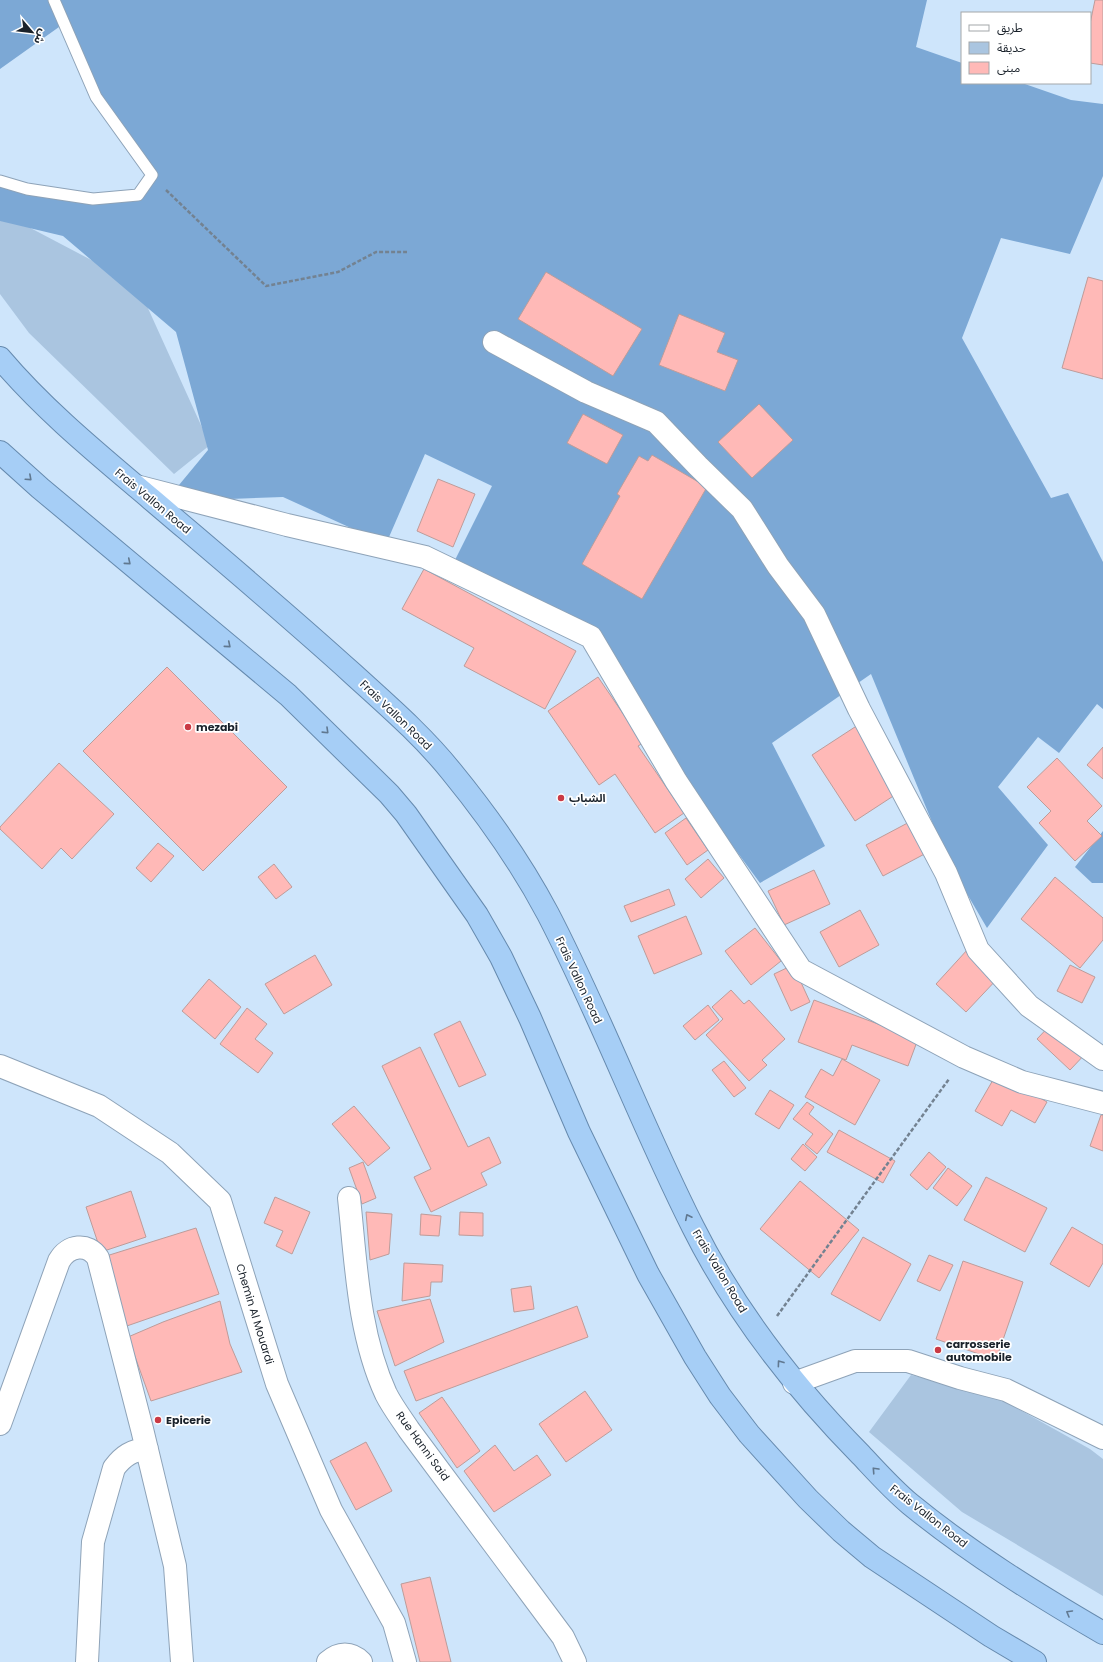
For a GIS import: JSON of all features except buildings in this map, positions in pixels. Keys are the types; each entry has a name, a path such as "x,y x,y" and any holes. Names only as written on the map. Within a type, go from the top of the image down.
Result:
{"highway":[{"name":"Frais Vallon Road","path":"0,358 21,382 62,423 312,637 420,736 450,770 489,820 546,909 577,973 694,1231 735,1300 794,1383 834,1428 907,1501 945,1531 1017,1582 1103,1633"},
{"path":"0,452 40,488 288,695 389,794 421,834 477,915 501,957 530,1018 579,1132 648,1274 695,1357 720,1396 749,1434 808,1499 841,1531 902,1578 991,1636 1035,1662"}],"street":[{"path":"494,342 586,392 656,422 742,509 778,566 814,614 859,709 946,873 978,950 1029,1006 1103,1059"},
{"path":"136,486 287,525 425,557 591,637 676,781 801,970 964,1057 1022,1082 1103,1103"},
{"name":"Chemin Al Mouardi","path":"0,1066 99,1106 170,1153 220,1201 277,1384 330,1510 394,1623 405,1662"},
{"name":"Rue Hanni Said","path":"349,1198 361,1310 372,1356 386,1394 409,1430 563,1637 575,1662"},
{"path":"0,1424 59,1261 68,1250 83,1247 92,1251 98,1258 147,1448 175,1566 182,1662"},
{"path":"794,1383 855,1361 908,1362 1006,1390 1103,1438"},
{"path":"87,1662 93,1542 114,1468 132,1452 147,1448"},
{"path":"328,1662 337,1656 347,1654 353,1655 361,1662"}],"lane":[{"path":"0,181 27,189 93,199 138,195 152,175 96,97 54,0"}],"path":[{"path":"152,175 266,286 338,272 376,252 407,252"},
{"path":"762,1337 964,1057"}],"green space":[{"path":"0,212 137,284 210,445 174,474 29,333 0,294"},
{"path":"911,1375 995,1396 1090,1449 1103,1459 1103,1596 962,1512 869,1432"}],"shaded area":[{"path":"0,0 927,0 916,47 961,63 961,84 1025,84 1071,100 1103,104 1103,176 1070,254 1001,238 962,338 1051,498 1068,493 1103,562 1103,709 1097,704 1059,753 1038,737 998,787 1048,845 987,928 949,863 871,674 772,743 825,846 760,883 572,629 455,560 492,486 425,454 386,544 283,497 203,500 179,485 208,450 176,332 63,236 0,221 0,186 45,198 129,202 152,185 59,27 0,69"},
{"path":"1103,831 1103,883 1092,883 1075,867"}],"place":[{"name":"mezabi","path":"188,727"},
{"name":"الشباب","path":"561,798"},
{"name":"carrosserie automobile","path":"938,1350"},
{"name":"Epicerie","path":"158,1420"}]}
